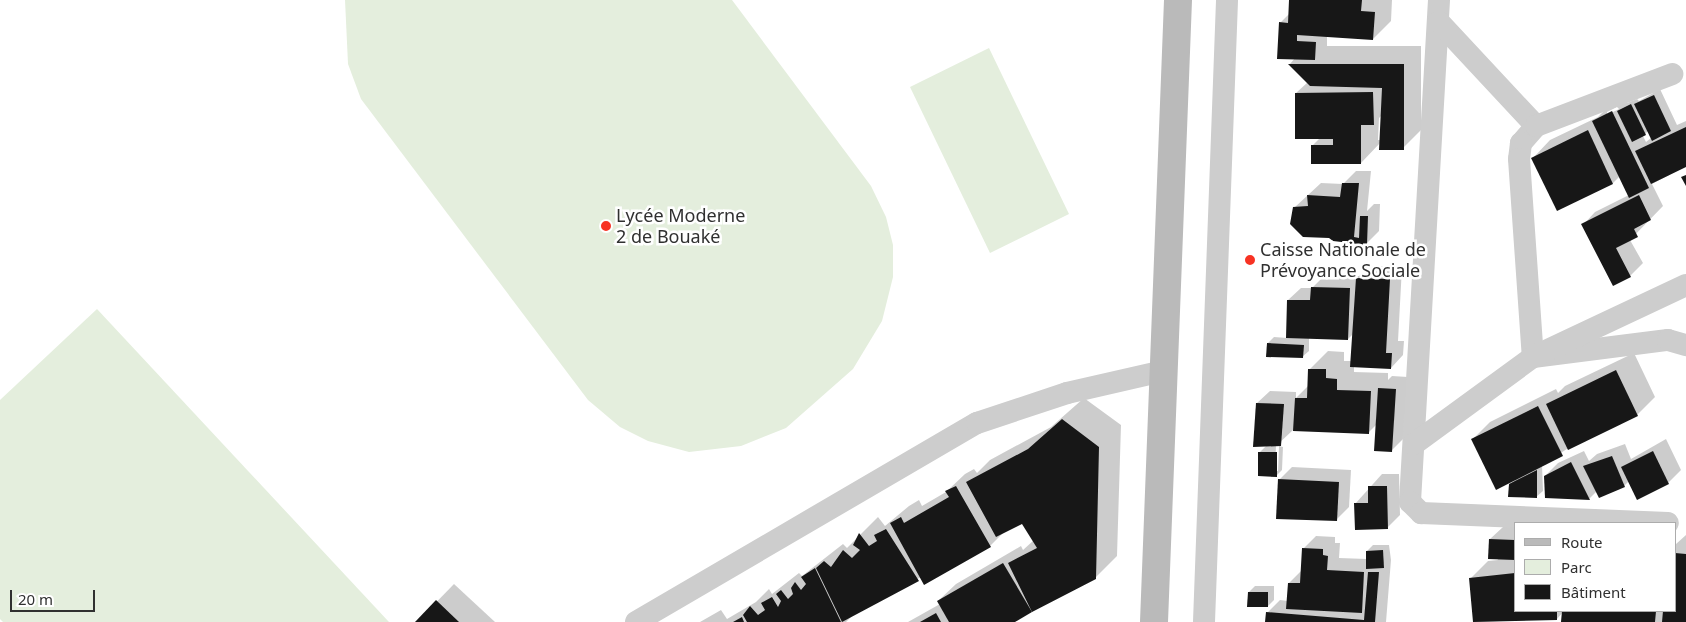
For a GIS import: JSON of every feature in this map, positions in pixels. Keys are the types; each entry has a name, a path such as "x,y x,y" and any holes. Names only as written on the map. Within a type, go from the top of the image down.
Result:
{"street":[{"path":"1154,622 1178,0"},
{"path":"1204,622 1227,0"},
{"path":"1439,0 1410,502 1421,513 1643,522"},
{"path":"1439,22 1536,126"},
{"path":"1532,357 1519,159 1521,143 1536,126 1672,74"},
{"path":"1414,444 1532,357 1686,285"},
{"path":"1532,357 1668,340 1686,346"},
{"path":"636,622 977,423 1067,393 1163,370"}],"green space":[{"path":"345,0 732,0 871,186 886,217 893,245 893,277 882,321 853,369 786,428 741,446 689,452 648,441 620,427 588,400 361,99 348,64"},
{"path":"989,48 1069,214 990,253 910,87"},
{"path":"97,309 389,622 3,622 0,619 0,400"}],"building":[{"path":"1289,0 1362,0 1361,11 1375,12 1373,40 1297,35 1297,41 1316,42 1315,60 1277,59 1279,22 1288,23"},
{"path":"1288,64 1404,64 1404,150 1379,150 1382,88 1310,86"},
{"path":"1373,92 1374,125 1361,125 1361,164 1311,164 1311,145 1333,145 1333,139 1295,139 1295,93"},
{"path":"1654,95 1671,131 1652,141 1634,104"},
{"path":"1631,104 1646,135 1632,142 1617,111"},
{"path":"1612,111 1649,188 1629,198 1592,121"},
{"path":"1686,127 1686,167 1651,184 1635,151"},
{"path":"1588,130 1613,184 1557,211 1531,158"},
{"path":"1686,175 1686,186 1681,177"},
{"path":"1342,183 1359,183 1354,237 1359,238 1360,216 1368,216 1367,245 1333,241 1329,238 1303,237 1290,224 1293,207 1308,206 1307,195 1340,197"},
{"path":"1639,195 1651,220 1634,229 1638,237 1616,248 1631,277 1613,286 1581,224"},
{"path":"1356,278 1390,279 1386,353 1392,353 1391,369 1350,367"},
{"path":"1311,287 1350,288 1348,340 1286,338 1287,300 1310,300"},
{"path":"1267,343 1304,345 1303,358 1266,357"},
{"path":"1308,369 1326,369 1326,378 1337,379 1337,390 1371,391 1369,434 1293,431 1295,398 1307,398"},
{"path":"1616,370 1638,416 1568,450 1546,404"},
{"path":"1378,388 1396,389 1392,452 1374,451"},
{"path":"1256,403 1284,404 1281,446 1253,447"},
{"path":"1538,406 1563,456 1496,490 1471,439"},
{"path":"1062,419 1099,447 1096,579 1032,612 1008,563 1037,548 1022,524 996,537 966,482 1028,449"},
{"path":"1653,451 1669,484 1637,500 1621,467"},
{"path":"1258,452 1277,452 1277,477 1258,476"},
{"path":"1612,456 1625,487 1599,498 1583,466"},
{"path":"1571,462 1590,500 1545,498 1544,476"},
{"path":"1537,470 1537,498 1508,497 1509,484"},
{"path":"1278,479 1339,482 1337,521 1276,519"},
{"path":"956,486 991,547 924,585 890,523 901,517 904,523 949,497 945,491"},
{"path":"1368,486 1387,486 1388,529 1355,530 1354,503 1368,503"},
{"path":"886,529 919,581 842,622 816,568 824,561 831,567 843,550 852,558 860,550 853,545 859,533 869,546 877,541 874,535"},
{"path":"1489,539 1514,540 1514,560 1488,559"},
{"path":"1302,548 1323,549 1323,555 1328,556 1327,570 1364,572 1362,613 1286,609 1288,583 1300,583"},
{"path":"1383,550 1384,568 1366,569 1366,551"},
{"path":"1676,553 1686,554 1686,622 1662,622 1663,612 1676,612"},
{"path":"1003,563 1032,612 1015,622 949,622 937,601"},
{"path":"815,568 841,622 747,622 743,615 750,606 758,615 765,610 761,603 772,597 778,607 781,601 776,594 781,590 788,599 793,594 791,588 795,582 801,590 806,584 801,577"},
{"path":"1368,572 1379,572 1375,622 1265,622 1266,612 1364,620"},
{"path":"1514,573 1514,612 1557,612 1557,620 1473,622 1469,578"},
{"path":"1248,592 1268,592 1268,607 1247,607"},
{"path":"436,600 459,622 415,622"},
{"path":"1562,612 1656,612 1655,622 1561,622"},
{"path":"936,613 941,622 920,622"},
{"path":"742,617 744,622 733,622"}],"place":[{"name":"Lycée Moderne 2 de Bouaké","path":"606,226"},
{"name":"Caisse Nationale de Prévoyance Sociale","path":"1250,260"}]}
